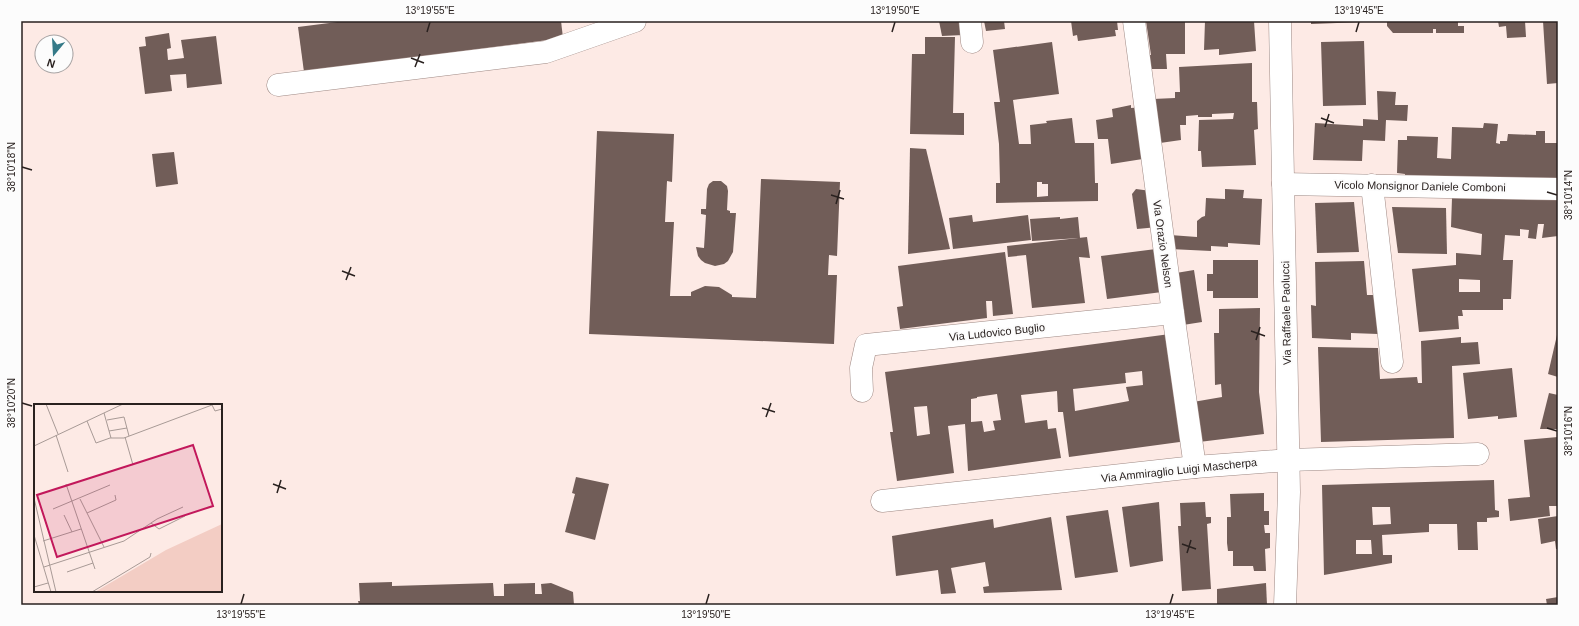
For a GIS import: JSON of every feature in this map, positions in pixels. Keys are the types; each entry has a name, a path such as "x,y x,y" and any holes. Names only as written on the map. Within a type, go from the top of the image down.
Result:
{"street":[{"name":"Via Orazio Nelson","path":"1134,21 1195,467"},
{"name":"Via Raffaele Paolucci","path":"1280,21 1289,460 1285,605"},
{"path":"278,84 546,52 620,23"},
{"name":"Vicolo Monsignor Daniele Comboni","path":"1283,184 1558,189"},
{"path":"1372,185 1392,362"},
{"name":"Via Ludovico Buglio","path":"862,391 861,368 866,345 1173,313"},
{"name":"Via Ammiraglio Luigi Mascherpa","path":"882,502 1195,467 1289,460 1478,454"}],"building":[{"path":"345,21 561,21 563,38 304,72 298,27"},
{"path":"939,21 961,21 963,35 942,36"},
{"path":"984,21 1004,21 1005,29 986,31"},
{"path":"1071,21 1117,21 1118,30 1115,30 1116,36 1078,41 1077,35 1073,36"},
{"path":"1146,21 1185,21 1185,54 1166,54 1167,69 1149,69 1147,55 1151,55"},
{"path":"1205,21 1254,21 1256,51 1219,55 1219,49 1204,50"},
{"path":"1311,21 1363,21 1363,22 1311,24"},
{"path":"1387,21 1458,21 1458,26 1464,26 1464,33 1436,33 1436,29 1433,29 1433,33 1393,33 1387,26"},
{"path":"1498,21 1525,21 1526,37 1507,38 1506,26 1499,27"},
{"path":"1543,21 1558,21 1558,83 1547,84"},
{"path":"169,33 171,48 167,49 168,60 184,58 181,40 216,36 222,84 187,88 186,74 170,75 172,91 145,94 139,47 146,46 145,37"},
{"path":"925,37 955,37 953,113 964,113 964,135 910,134 912,54 925,54"},
{"path":"1364,41 1366,105 1323,106 1321,42"},
{"path":"1052,42 1059,94 1013,100 1019,144 1031,144 1030,125 1047,123 1046,121 1072,118 1075,143 1094,143 1095,183 1098,183 1098,201 996,203 996,183 1000,183 999,144 994,102 1000,102 993,50","holes":["1037,182 1042,182 1042,184 1048,184 1048,196 1037,197"]},
{"path":"1252,63 1252,102 1257,102 1258,129 1254,130 1256,165 1202,167 1201,151 1198,151 1199,120 1233,119 1234,113 1212,114 1212,117 1198,117 1198,115 1186,116 1186,125 1180,125 1181,140 1160,143 1153,99 1175,98 1175,92 1180,92 1179,67"},
{"path":"1377,91 1396,92 1395,105 1408,105 1407,121 1386,120 1385,141 1363,140 1362,161 1313,160 1315,123 1363,126 1363,119 1378,120"},
{"path":"1131,105 1131,108 1143,107 1149,158 1111,164 1108,139 1098,139 1096,120 1113,117 1112,109"},
{"path":"1484,123 1498,124 1496,143 1500,144 1500,141 1507,141 1508,134 1536,135 1536,131 1545,131 1545,143 1558,143 1558,181 1405,178 1405,174 1397,173 1398,140 1407,140 1407,136 1438,137 1437,158 1451,159 1452,127 1483,128"},
{"path":"597,131 674,134 672,182 667,181 665,222 674,222 670,296 691,296 691,292 705,286 719,287 732,295 732,297 756,298 761,179 840,182 837,256 829,255 828,275 837,275 834,344 589,334"},
{"path":"910,148 926,149 950,249 908,254"},
{"path":"174,152 178,184 156,187 152,154"},
{"path":"713,181 721,181 727,186 727,210 730,211 730,213 736,213 733,252 728,261 724,264 715,266 701,260 698,256 696,247 704,248 706,215 701,214 701,209 706,209 707,189 709,184"},
{"path":"1136,189 1151,191 1158,227 1137,229 1132,194"},
{"path":"1225,189 1244,190 1243,198 1262,199 1260,245 1228,243 1228,247 1211,246 1211,251 1170,249 1170,235 1197,237 1197,221 1205,216 1206,198 1225,199"},
{"path":"1452,198 1558,199 1558,236 1542,238 1544,224 1538,224 1536,239 1528,238 1529,230 1520,229 1520,236 1505,235 1503,260 1513,260 1511,299 1503,299 1503,310 1462,310 1463,316 1458,316 1459,329 1419,332 1412,269 1456,265 1456,253 1481,255 1482,234 1451,227","holes":["1459,279 1480,280 1480,292 1459,292"]},
{"path":"1354,202 1359,252 1317,253 1315,203"},
{"path":"1392,207 1446,208 1447,254 1398,253"},
{"path":"972,215 973,222 1028,215 1031,240 953,249 949,218"},
{"path":"1060,217 1060,219 1078,217 1080,238 1032,241 1030,219"},
{"path":"1087,237 1090,258 1079,257 1085,303 1032,308 1026,255 1008,257 1007,246"},
{"path":"1156,249 1162,292 1107,299 1101,256"},
{"path":"1005,252 1013,314 993,316 992,301 986,301 987,318 900,329 897,307 903,306 898,266"},
{"path":"1213,260 1258,260 1258,298 1213,298 1213,291 1207,291 1207,274 1213,274"},
{"path":"1364,261 1367,295 1376,295 1378,334 1351,333 1351,340 1312,338 1311,305 1316,306 1315,262"},
{"path":"1194,270 1202,322 1183,325 1176,273"},
{"path":"1260,308 1259,392 1264,434 1199,442 1193,402 1222,397 1221,384 1215,385 1214,333 1219,333 1219,309"},
{"path":"1170,334 1187,441 1069,457 1063,412 1058,412 1057,391 1021,395 1025,423 1047,420 1048,429 1056,428 1061,458 968,471 965,424 948,426 954,473 897,481 890,432 893,432 885,372","holes":["1142,371 1143,385 1126,387 1129,401 1075,411 1073,389 1126,383 1125,373","997,394 1001,420 993,421 995,430 984,432 982,421 971,422 971,399","927,406 930,434 917,436 914,407"]},
{"path":"1558,335 1558,377 1548,374"},
{"path":"1461,337 1461,343 1478,342 1480,364 1452,366 1454,438 1321,442 1318,347 1378,348 1380,379 1417,377 1418,383 1422,383 1421,341"},
{"path":"1512,368 1517,417 1498,419 1498,416 1468,419 1463,373"},
{"path":"1549,393 1558,395 1558,429 1540,429"},
{"path":"1558,437 1558,506 1549,506 1550,516 1510,521 1508,499 1530,497 1524,440"},
{"path":"576,477 609,484 595,540 565,532 575,494 572,493"},
{"path":"1494,480 1495,510 1499,511 1499,517 1487,518 1487,522 1477,522 1478,550 1458,550 1457,524 1429,524 1429,532 1382,535 1383,555 1392,555 1392,563 1324,575 1322,485","holes":["1372,507 1390,507 1391,524 1373,525","1356,540 1371,540 1372,554 1356,554"]},
{"path":"1264,493 1264,511 1269,511 1269,525 1264,525 1265,533 1270,533 1270,548 1265,549 1266,571 1254,571 1253,566 1233,566 1233,551 1228,551 1227,543 1227,517 1231,517 1230,494"},
{"path":"1159,502 1163,561 1130,567 1122,507"},
{"path":"1205,502 1206,517 1211,517 1211,523 1207,524 1211,589 1182,591 1178,526 1181,526 1180,503"},
{"path":"1108,510 1118,572 1075,578 1066,516"},
{"path":"1558,516 1558,549 1556,549 1555,541 1541,544 1538,519"},
{"path":"1051,517 1062,590 984,593 983,587 989,586 985,562 951,568 956,593 941,594 938,570 896,576 892,536 993,519 994,528"},
{"path":"392,582 392,586 493,583 494,596 504,596 504,584 535,583 535,594 542,594 541,584 551,583 573,592 574,605 359,605 359,583"},
{"path":"1266,583 1267,605 1217,605 1217,589"},
{"path":"1558,597 1558,605 1547,605 1546,599"}]}
